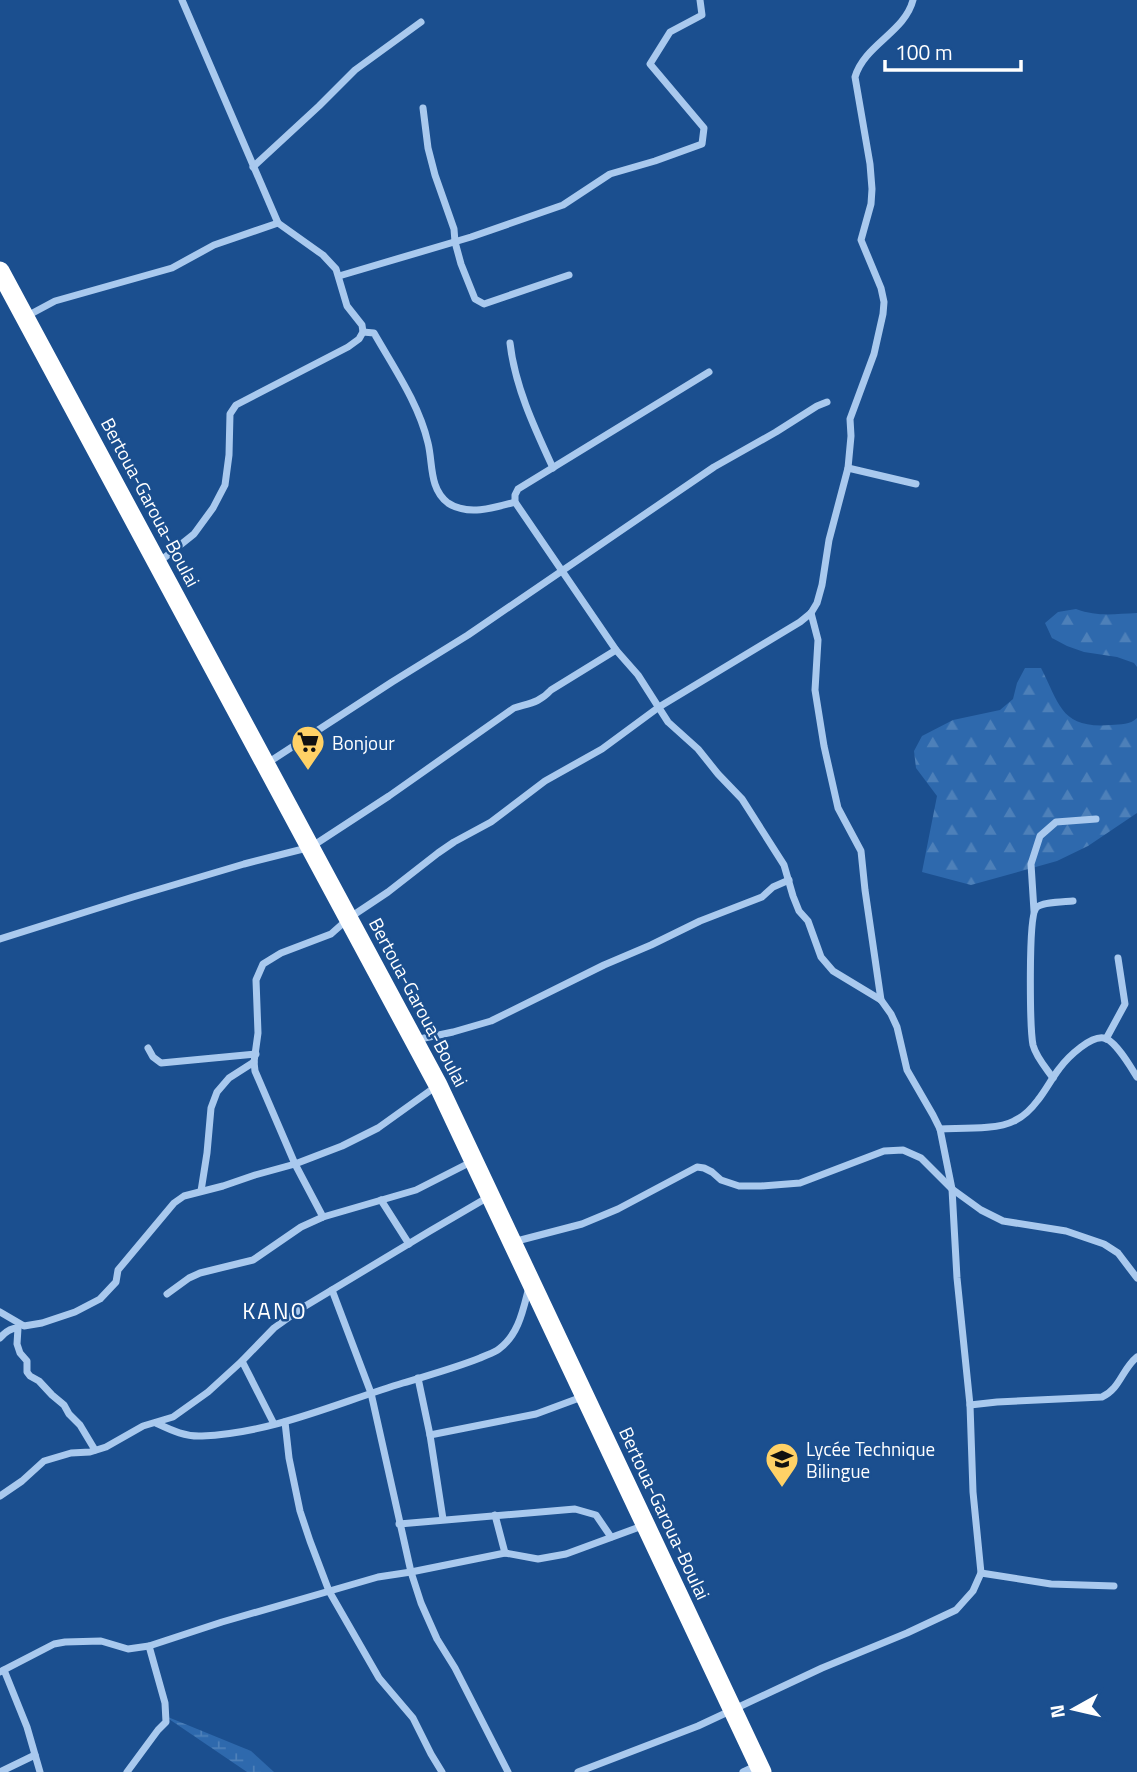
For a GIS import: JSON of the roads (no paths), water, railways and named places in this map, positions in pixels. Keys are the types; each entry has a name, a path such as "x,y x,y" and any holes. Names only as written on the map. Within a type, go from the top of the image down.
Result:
{"highway":[{"name":"Bertoua-Garoua-Boulai","path":"0,271 439,1085 732,1709 754,1770"}],"street":[{"path":"158,563 194,534 213,508 225,485 230,414 236,405 348,347 359,339 363,332 362,326 347,306 336,269 323,255 278,223 182,0"},
{"path":"339,276 454,242 563,205 610,174 702,144 704,128 650,64 670,32 702,15 700,0"},
{"path":"323,1217 295,1164 255,1071 258,1033 256,980 262,964 281,953 331,934 454,842 491,822 545,781 602,749 659,708 800,622 811,613 817,603 829,540 848,468 850,419 874,354 883,314 881,288 861,240 872,189 855,77 865,57 899,23 913,0"},
{"path":"253,167 355,70 421,22"},
{"path":"423,108 435,176 454,229 454,242 461,264 475,299 484,304 569,275"},
{"path":"25,316 55,301 172,268 214,245 278,223"},
{"path":"363,332 374,333 417,410 429,444 436,489 447,502 459,508 476,510 497,508 515,502"},
{"path":"510,344 525,403 553,468"},
{"path":"578,1772 698,1726 956,1610 973,1591 981,1573 952,1189 940,1129 907,1070 897,1027 881,1000 832,971 821,957 808,921 793,896 783,865 742,799 698,749 668,722 638,675 617,650 515,502 517,489 709,372"},
{"path":"266,764 468,635 714,467 827,402"},
{"path":"848,468 916,484"},
{"path":"811,613 818,640 815,690 824,746 838,807 861,851 881,1000"},
{"path":"0,939 170,886 311,847 514,708 543,699 551,690 617,650"},
{"path":"1053,1078 1035,1052 1032,1041 1030,981 1031,926 1034,911 1031,864 1040,836 1056,822 1096,819"},
{"path":"415,1040 491,1021 700,920 762,897 789,880"},
{"path":"1034,911 1040,905 1073,901"},
{"path":"1106,1039 1125,1004 1118,958"},
{"path":"940,1129 1000,1126 1014,1121 1040,1099 1060,1067 1084,1044 1098,1037 1115,1046 1137,1077"},
{"path":"148,1048 153,1057 161,1063 255,1058"},
{"path":"201,1191 211,1108 217,1092 229,1078 255,1058"},
{"path":"0,1312 24,1326 75,1312 100,1299 116,1282 118,1270 174,1203 184,1196 295,1164 342,1146 379,1128 439,1085"},
{"path":"513,1242 582,1224 618,1209 697,1167 712,1171 721,1180 739,1186 800,1183 884,1151 903,1150 921,1158 952,1189 981,1210 1003,1221 1066,1231 1104,1244 1118,1253 1137,1278"},
{"path":"167,1294 200,1273 253,1259 301,1227 323,1217 416,1190 474,1161"},
{"path":"0,1496 44,1461 106,1447 143,1426 173,1417 183,1411 242,1361 274,1328 332,1290 491,1196"},
{"path":"381,1200 409,1244"},
{"path":"156,1422 179,1433 199,1436 236,1433 310,1416 371,1393 467,1363 498,1350 511,1337 520,1319 531,1280"},
{"path":"332,1290 371,1393 411,1573 429,1623 508,1772"},
{"path":"0,1338 12,1328 18,1328 17,1344 27,1361 27,1372 64,1405 80,1424 95,1450"},
{"path":"970,1405 1102,1397 1110,1394 1129,1364 1137,1357"},
{"path":"242,1361 274,1424"},
{"path":"418,1378 443,1519"},
{"path":"430,1435 536,1414 585,1396"},
{"path":"285,1422 300,1511 329,1591 379,1678 413,1718 442,1772"},
{"path":"399,1524 575,1509 596,1514 611,1537"},
{"path":"495,1515 505,1553"},
{"path":"40,1772 27,1727 2,1671 54,1644 101,1642 128,1649 149,1646 378,1577 411,1573 505,1553 538,1559 566,1554 646,1525"},
{"path":"981,1573 1051,1584 1114,1586"},
{"path":"127,1772 166,1722 165,1703 149,1646"},
{"path":"0,1772 35,1755"}],"place":[{"name":"Bonjour","path":"308,772"},
{"name":"Lycée Technique Bilingue","path":"782,1489"}],"district":[{"name":"KANO","path":"275,1310"}]}
